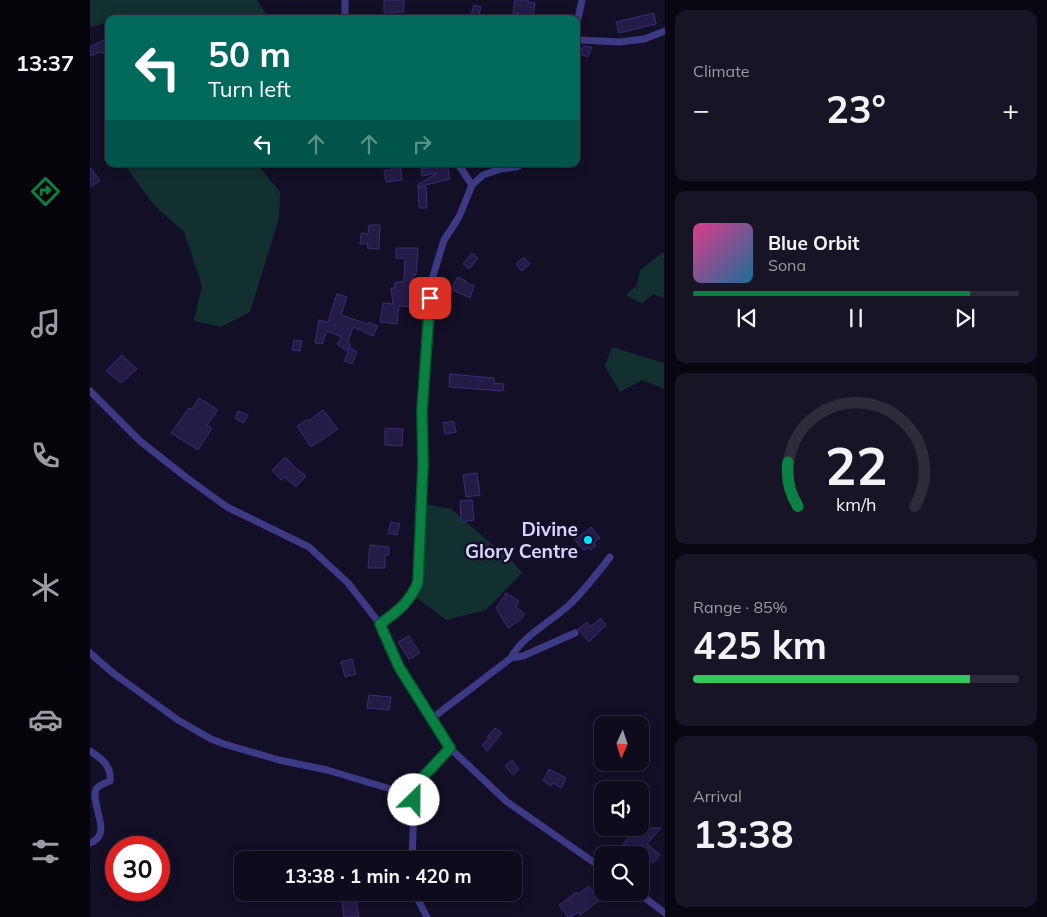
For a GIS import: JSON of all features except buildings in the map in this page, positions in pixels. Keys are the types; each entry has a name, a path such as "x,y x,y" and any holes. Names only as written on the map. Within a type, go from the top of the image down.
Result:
{"street":[{"path":"345,0 345,15"},
{"path":"579,15 582,0"},
{"path":"580,40 620,42 644,39 664,31"},
{"path":"460,167 472,185"},
{"path":"380,624 400,609 412,595 418,582 423,465 422,410 432,279 444,240 459,217 472,185 483,175 500,169 516,167"},
{"path":"90,391 140,442 227,507 309,547 348,583 380,624 399,667 450,748 506,801 594,862"},
{"path":"431,719 511,658 518,645 569,605 610,557"},
{"path":"511,658 523,656 575,633"},
{"path":"90,653 113,673 178,720 211,739 279,760 327,770 404,793 412,789 450,748"},
{"path":"90,751 101,758 107,765 111,775 110,781 99,786 95,791 94,798 100,829 99,837 95,842 90,843"},
{"path":"412,789 414,807 412,851"},
{"path":"419,901 427,917"},
{"path":"649,901 664,912"}],"green space":[{"path":"90,0 257,0 267,15 105,15 105,23 92,27 90,25"},
{"path":"126,167 259,167 280,192 279,218 250,312 221,327 194,321 202,286 184,232 154,205"},
{"path":"664,253 664,298 653,294 642,304 626,295 637,285 640,270"},
{"path":"612,347 664,363 664,389 642,380 620,392 605,366"},
{"path":"425,504 451,509 514,563 522,573 486,610 446,620 417,598 421,581"}],"place":[{"name":"Divine Glory Centre","path":"588,540"}],"route":[{"path":"414,800 412,789 450,748 399,667 380,624 400,609 412,595 418,582 423,465 422,410 430,298"}]}
